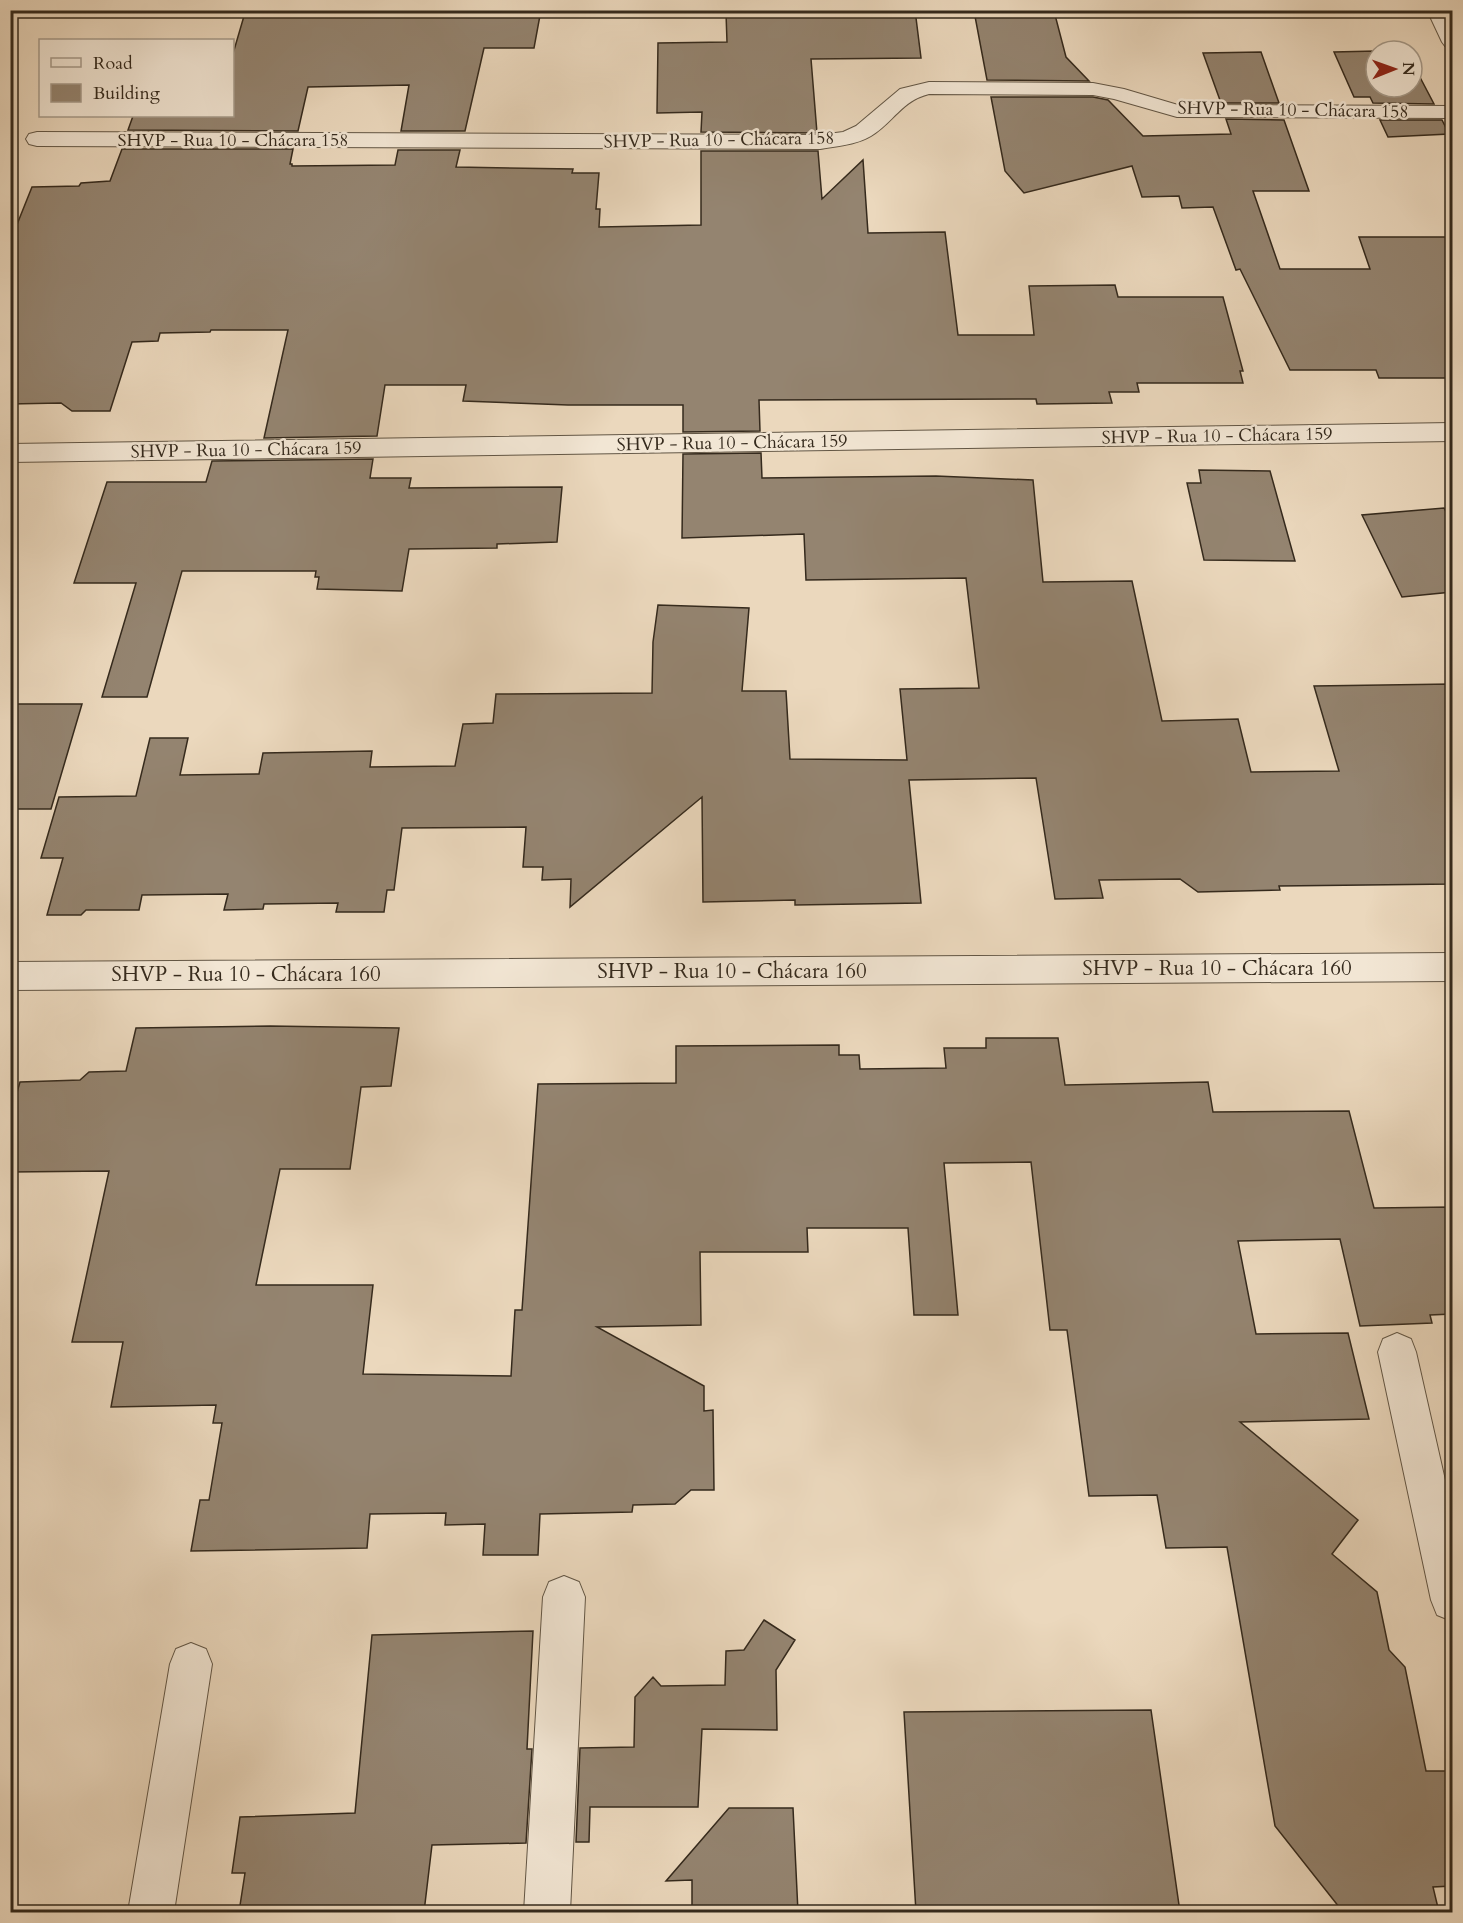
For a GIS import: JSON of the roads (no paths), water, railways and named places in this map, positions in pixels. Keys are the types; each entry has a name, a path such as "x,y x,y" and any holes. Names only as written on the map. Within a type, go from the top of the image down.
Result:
{"street":[{"path":"1437,10 1452,42"},
{"name":"SHVP - Rua 10 - Chácara 158","path":"37,140 820,142 848,138 864,131 907,93 929,88 1093,89 1118,93 1177,111 1452,112"},
{"name":"SHVP - Rua 10 - Chácara 159","path":"10,453 1452,432"},
{"name":"SHVP - Rua 10 - Chácara 160","path":"10,976 1452,967"},
{"path":"1397,1352 1452,1599"},
{"path":"547,1912 564,1597"},
{"path":"152,1912 191,1664"}]}
